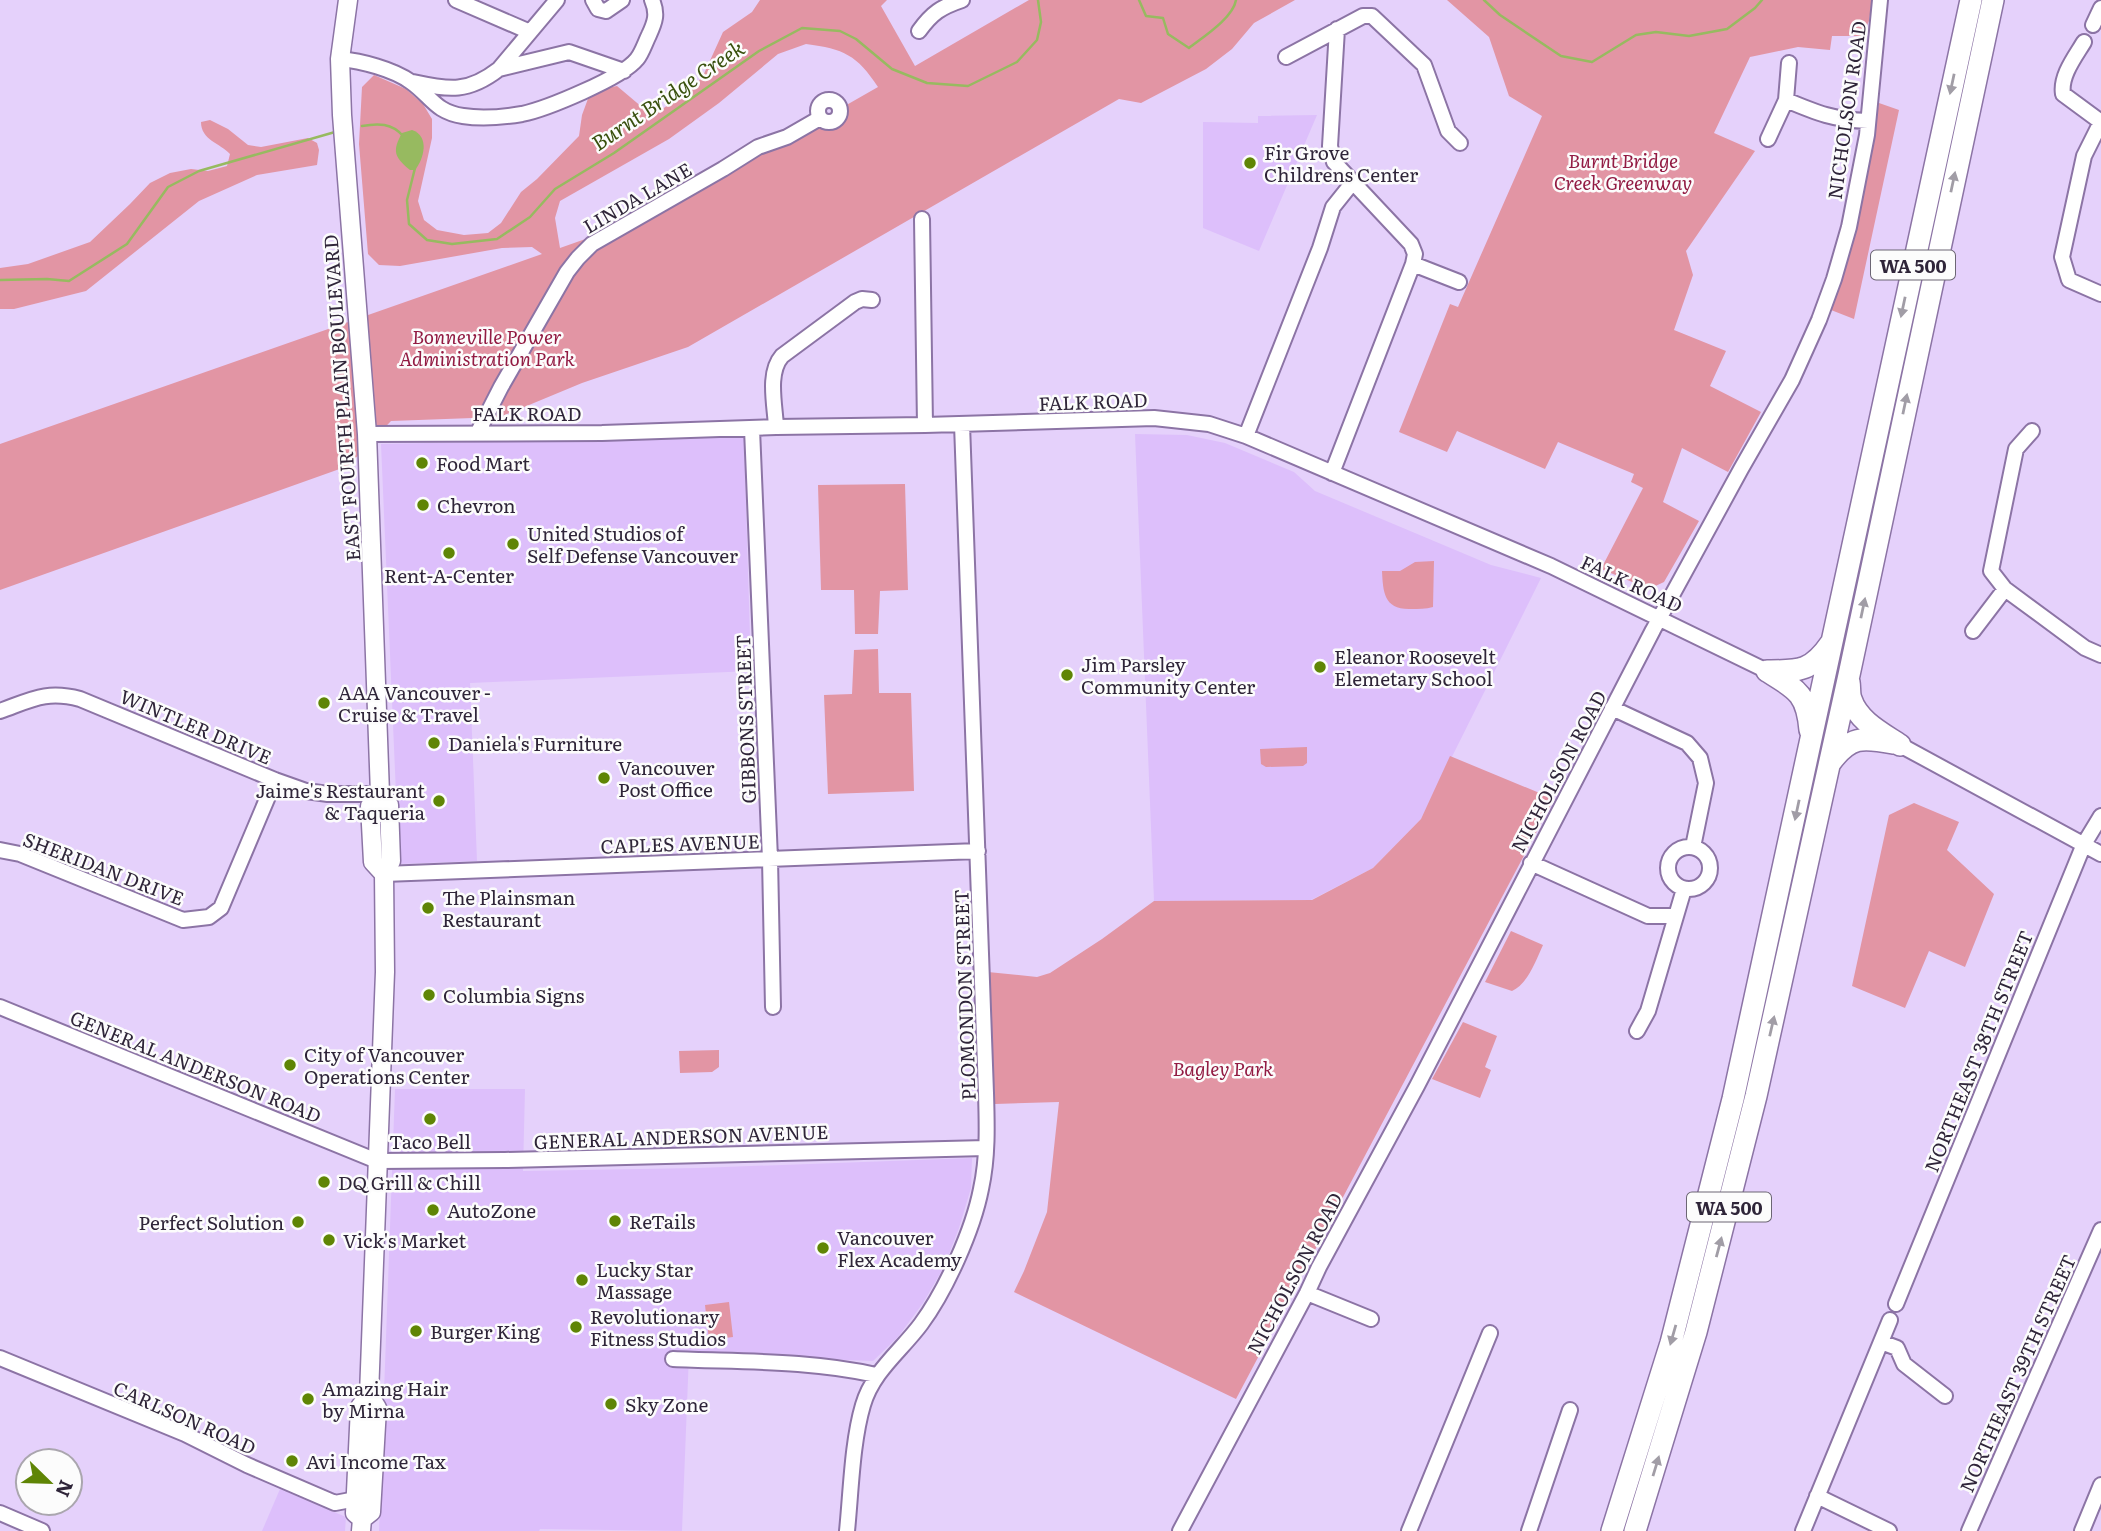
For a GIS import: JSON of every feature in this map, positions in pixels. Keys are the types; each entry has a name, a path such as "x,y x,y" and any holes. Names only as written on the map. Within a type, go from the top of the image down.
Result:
{"highway":[{"name":"WA 500","path":"1635,1531 1696,1332 1734,1189 1849,675 1993,0"},
{"name":"WA 500","path":"1612,1531 1667,1356 1714,1178 1757,995 1970,6"},
{"path":"1767,671 1804,669 1816,662 1832,642"},
{"path":"1767,671 1794,688 1804,699 1809,717 1811,743"},
{"path":"1849,675 1851,698 1858,713 1900,745"},
{"path":"1829,764 1847,743 1860,739 1900,745"}],"main road":[{"name":"EAST FOURTH PLAIN BOULEVARD","path":"348,0 340,59 343,129 367,434 380,793 389,805 391,861 384,874 385,972 369,1395 377,1408 371,1512 362,1525 355,1513 360,1407 369,1395"}],"street":[{"path":"456,0 530,32"},
{"path":"340,59 358,60 411,82 439,88 472,86 499,69 557,0"},
{"path":"593,0 598,9 606,11 622,0"},
{"path":"411,82 432,103 449,113 480,118 522,114 554,104 637,59 656,20 652,0"},
{"path":"919,31 930,16 962,0"},
{"name":"NICHOLSON ROAD","path":"1180,1531 1417,1086 1612,708 1741,469 1793,380 1819,320 1849,227 1868,121 1880,0"},
{"path":"2093,25 2101,8"},
{"path":"1286,57 1363,16 1373,16 1424,65 1448,131 1460,144"},
{"path":"1332,473 1415,254 1411,244 1334,162 1330,146 1337,29"},
{"path":"2084,42 2066,75 2062,85 2063,94 2101,122 2084,156 2062,257 2069,280 2101,294"},
{"path":"499,69 569,52 618,70"},
{"path":"1768,139 1786,100 1789,63"},
{"path":"1786,100 1826,117 1868,121"},
{"name":"LINDA LANE","path":"478,432 567,272 592,244 723,170 758,147 787,137 820,118"},
{"path":"1246,436 1320,248 1333,206 1353,182"},
{"path":"922,219 925,425"},
{"path":"1413,264 1459,282"},
{"path":"776,426 774,386 777,361 855,302 862,299 872,300"},
{"name":"FALK ROAD","path":"367,434 602,433 776,426 1169,419 1209,424 1246,436 1550,566 1767,671"},
{"name":"PLOMONDON STREET","path":"847,1531 863,1404 876,1375 923,1322 957,1260 981,1190 986,1148 962,424"},
{"name":"GIBBONS STREET","path":"752,429 773,1007"},
{"path":"2032,431 2016,449 1991,571 2005,589 2085,648 2101,654"},
{"path":"1973,631 2005,589"},
{"name":"WINTLER DRIVE","path":"0,710 43,695 61,694 80,699 306,791 328,794 380,793"},
{"path":"1612,708 1687,743 1700,758 1706,783 1693,847"},
{"path":"1900,745 2101,854"},
{"name":"SHERIDAN DRIVE","path":"0,850 20,854 183,920 209,917 221,908 275,780"},
{"name":"NORTHEAST 38TH STREET","path":"1896,1304 2084,845 2101,816"},
{"path":"1693,847 1707,857 1709,874 1698,887 1684,889 1676,885 1670,877 1669,862 1679,849 1693,847"},
{"name":"CAPLES AVENUE","path":"384,874 978,851"},
{"path":"1531,863 1648,916 1675,916"},
{"path":"1637,1031 1648,1011 1684,889"},
{"name":"GENERAL ANDERSON ROAD","path":"0,1007 377,1161"},
{"name":"GENERAL ANDERSON AVENUE","path":"377,1161 986,1148"},
{"name":"NORTHEAST 39TH STREET","path":"1969,1531 2101,1230"},
{"path":"1307,1293 1371,1319"},
{"path":"1803,1531 1890,1320"},
{"path":"1409,1531 1490,1333"},
{"path":"1881,1342 1897,1348 1904,1364 1945,1396"},
{"name":"CARLSON ROAD","path":"0,1358 185,1434 247,1465 335,1503 356,1499"},
{"path":"673,1359 823,1366 876,1375"},
{"path":"1529,1531 1570,1410"},
{"path":"2082,1531 2101,1485"},
{"path":"1816,1496 1889,1531"},
{"path":"0,1513 42,1531"}],"shaded area":[{"name":"Fir Grove Childrens Center","path":"1317,115 1259,251 1203,228 1203,122 1258,123 1258,116"},
{"path":"412,130 421,137 424,148 415,170 410,170 396,153 402,133"},
{"name":"Eleanor Roosevelt Elemetary School","path":"1135,434 1187,435 1225,443 1294,472 1315,491 1491,565 1541,578 1421,819 1373,868 1311,900 1154,901"},
{"path":"744,436 751,671 470,683 477,861 399,864 381,444"},
{"path":"395,1089 525,1089 523,1171 972,1158 971,1188 944,1267 923,1303 898,1337 873,1361 689,1354 682,1531 379,1531"},
{"path":"280,1489 346,1517 345,1531 262,1531"}],"green space":[{"name":"Bonneville Power Administration Park","path":"760,0 887,0 881,6 915,66 1029,0 1295,0 1254,23 1232,49 1206,69 1141,103 1119,99 688,347 582,383 500,417 391,421 348,466 0,590 0,444 542,254 532,247 502,248 400,266 379,265 368,254 359,144 362,87 374,75 406,89 423,104 432,119 432,138 418,201 424,220 437,230 464,235 488,233 501,223 521,192 579,136 582,115 589,96 602,89 617,86 649,113 656,113 690,91 703,76 723,32 752,12","holes":["806,44 830,48 848,55 863,67 878,87 656,214 560,248 555,218 560,201 669,139 719,103 778,54"]},
{"name":"Burnt Bridge Creek Greenway","path":"1447,0 1872,0 1869,21 1862,36 1832,36 1830,50 1798,47 1750,57 1714,133 1755,151 1686,251 1693,275 1674,330 1726,351 1710,386 1761,412 1728,472 1682,448 1663,502 1699,521 1664,582 1649,589 1601,569 1643,488 1631,482 1634,474 1558,442 1545,469 1457,431 1447,452 1399,432 1450,304 1458,307 1542,116 1509,96 1489,37"},
{"path":"1879,103 1899,110 1854,319 1831,310 1849,257"},
{"path":"210,120 228,129 248,145 261,147 308,138 317,143 317,165 257,175 199,201 86,291 14,309 0,309 0,268 28,264 90,242 150,183 170,173 191,169 208,171 227,166 230,154 208,137 202,128 201,122"},
{"path":"905,484 908,590 880,591 878,634 855,634 854,590 821,590 818,485"},
{"path":"1434,561 1433,607 1402,609 1390,603 1384,593 1382,571 1400,571 1415,562"},
{"path":"878,649 879,693 911,693 914,791 828,794 824,695 852,694 854,650"},
{"path":"1307,747 1307,763 1303,766 1266,767 1261,764 1260,749"},
{"name":"Bagley Park","path":"1450,756 1554,799 1236,1399 1014,1292 1047,1212 1059,1102 995,1104 988,972 1037,977 1050,973 1154,901 1312,900 1373,868 1421,819"},
{"path":"1914,803 1959,822 1947,850 1994,894 1965,967 1929,951 1905,1008 1852,986 1889,815"},
{"path":"1511,931 1543,945 1523,983 1512,991 1485,982"},
{"path":"1463,1022 1497,1036 1485,1067 1491,1070 1480,1098 1432,1079"},
{"path":"719,1050 719,1067 712,1072 680,1073 679,1051"},
{"path":"729,1302 733,1337 709,1340 705,1305"}],"waterway":[{"name":"Burnt Bridge Creek","path":"415,168 407,200 409,224 427,240 452,244 497,239 530,217 555,189 614,153 759,51 802,28 840,31 856,39 892,69 927,83 968,86 1017,62 1037,40 1041,22 1038,0"},
{"name":"Burnt Bridge Creek","path":"1139,0 1146,16 1163,18 1168,34 1189,48 1224,20 1236,0"},
{"name":"Burnt Bridge Creek","path":"1484,0 1500,15 1561,56 1592,62 1636,35 1656,32 1689,36 1727,29 1762,0"},
{"name":"Burnt Bridge Creek","path":"362,126 384,125 403,136"},
{"name":"Burnt Bridge Creek","path":"0,280 69,281 127,244 168,187 199,171 335,132"}],"place":[{"name":"Fir Grove Childrens Center","path":"1250,163"},
{"name":"Food Mart","path":"422,463"},
{"name":"Chevron","path":"423,505"},
{"name":"United Studios of Self Defense Vancouver","path":"513,544"},
{"name":"Rent-A-Center","path":"449,553"},
{"name":"Eleanor Roosevelt Elemetary School","path":"1320,667"},
{"name":"Jim Parsley Community Center","path":"1067,675"},
{"name":"AAA Vancouver - Cruise & Travel","path":"324,703"},
{"name":"Daniela's Furniture","path":"434,743"},
{"name":"Vancouver Post Office","path":"604,778"},
{"name":"Jaime's Restaurant & Taqueria","path":"439,801"},
{"name":"The Plainsman Restaurant","path":"428,908"},
{"name":"Columbia Signs","path":"429,995"},
{"name":"City of Vancouver Operations Center","path":"290,1065"},
{"name":"Taco Bell","path":"430,1119"},
{"name":"DQ Grill & Chill","path":"324,1182"},
{"name":"AutoZone","path":"433,1210"},
{"name":"ReTails","path":"615,1221"},
{"name":"Perfect Solution","path":"298,1222"},
{"name":"Vick's Market","path":"329,1240"},
{"name":"Vancouver Flex Academy","path":"823,1248"},
{"name":"Lucky Star Massage","path":"582,1280"},
{"name":"Revolutionary Fitness Studios","path":"576,1327"},
{"name":"Burger King","path":"416,1331"},
{"name":"Amazing Hair by Mirna","path":"308,1399"},
{"name":"Sky Zone","path":"611,1404"},
{"name":"Avi Income Tax","path":"292,1461"}]}
